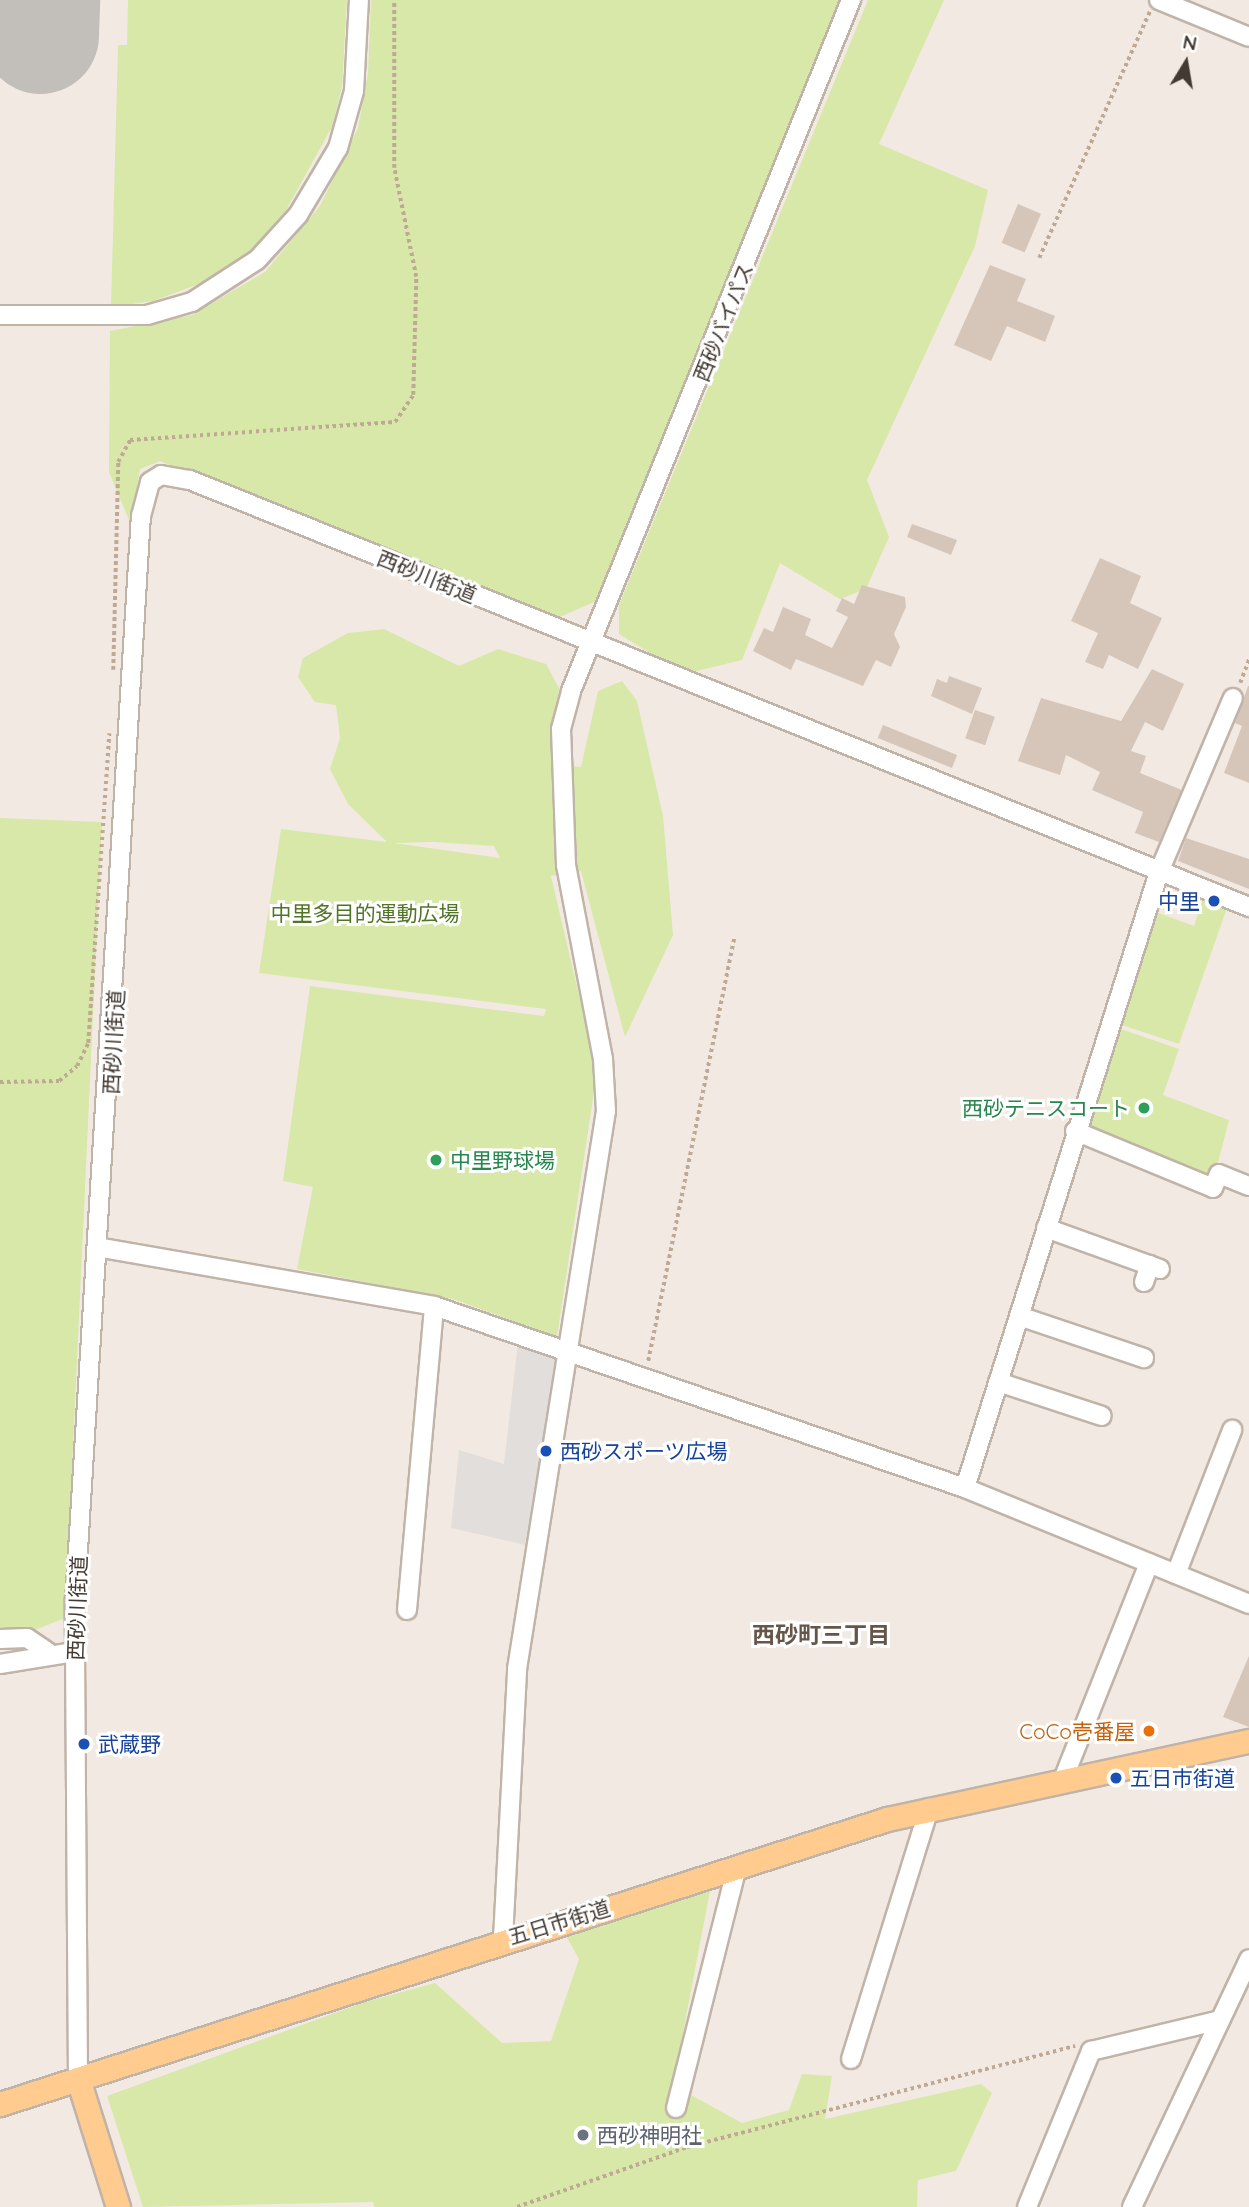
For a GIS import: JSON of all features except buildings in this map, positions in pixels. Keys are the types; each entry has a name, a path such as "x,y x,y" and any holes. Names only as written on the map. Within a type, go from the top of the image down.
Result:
{"main road":[{"name":"五日市街道","path":"0,2104 503,1939 929,1808 1064,1777 1249,1741"},
{"path":"78,2079 118,2207"}],"street":[{"path":"0,315 146,315 191,302 257,260 298,215 338,148 354,91 359,0"},
{"name":"西砂バイパス","path":"503,1939 517,1669 606,1111 558,778 561,729 591,643 851,0"},
{"path":"1157,0 1249,37"},
{"name":"西砂川街道","path":"78,2079 74,1652 102,1248 141,516 150,482 161,475 190,480 1249,907"},
{"path":"965,1488 1075,1131 1159,872 1234,698"},
{"path":"1075,1131 1213,1188 1219,1174 1249,1186"},
{"path":"1046,1228 1151,1272"},
{"path":"102,1248 435,1306 965,1488 1249,1604"},
{"path":"407,1610 435,1306"},
{"path":"1018,1315 1144,1358"},
{"path":"998,1382 1102,1416"},
{"path":"1176,1574 1227,1464 1232,1430"},
{"path":"1064,1777 1149,1563"},
{"path":"0,1639 27,1639 48,1653"},
{"path":"0,1664 24,1664 48,1653 74,1652"},
{"path":"851,2059 929,1808"},
{"path":"676,2108 737,1867"},
{"path":"1132,2207 1249,1959"},
{"path":"1027,2207 1086,2048 1220,2020"}],"path":[{"path":"113,675 118,462 130,440 395,422 413,395 416,277 394,168 394,0"},
{"path":"1039,258 1157,0"},
{"path":"1234,698 1249,659"},
{"path":"0,1082 59,1081 77,1066 88,1043 109,727"},
{"path":"645,1378 734,938"},
{"path":"517,2207 687,2147 1086,2048"}],"green space":[{"path":"128,0 347,0 342,86 333,125 285,212 246,255 207,281 153,301 111,307 118,45 127,45"},
{"path":"371,0 842,0 596,601 560,617 160,461 140,469 131,525 109,472 110,331 192,315 265,272 320,206 358,128 368,73"},
{"path":"868,0 944,0 879,144 988,190 975,246 867,480 889,537 866,589 840,599 780,563 742,660 684,674 619,634 619,605"},
{"name":"中里多目的運動広場","path":"384,629 459,666 498,649 546,664 559,688 551,764 581,767 598,691 622,681 637,701 663,816 673,935 625,1037 581,871 551,876 597,1072 557,1337 453,1299 297,1269 313,1187 283,1181 310,986 544,1016 546,1009 259,973 281,829 387,842 348,804 330,769 340,738 336,705 315,702 298,677 303,658 348,633","holes":["434,842 494,846 500,858 394,843"]},
{"path":"0,818 102,822 65,1618 25,1634 0,1632"},
{"path":"1203,899 1227,908 1179,1044 1119,1024 1156,912 1194,926"},
{"name":"西砂テニスコート","path":"1118,1028 1179,1049 1163,1095 1229,1120 1213,1182 1086,1128"},
{"path":"710,1891 673,2085 742,2123 789,2110 802,2074 832,2076 825,2119 981,2084 992,2093 956,2171 918,2180 917,2207 374,2207 373,2202 143,2207 107,2096 365,2002 435,1983 502,2043 551,2041 579,1959 566,1936"}],"shaded area":[{"path":"518,1342 558,1358 525,1545 451,1528 459,1450 504,1464"}],"runway":[{"path":"40,35 41,0"}],"place":[{"name":"中里","path":"1214,901"},
{"name":"西砂テニスコート","path":"1144,1108"},
{"name":"中里野球場","path":"436,1160"},
{"name":"西砂スポーツ広場","path":"546,1451"},
{"name":"CoCo壱番屋","path":"1149,1731"},
{"name":"武蔵野","path":"84,1744"},
{"name":"五日市街道","path":"1116,1778"},
{"name":"西砂神明社","path":"583,2135"}],"district":[{"name":"西砂町三丁目","path":"821,1635"}]}
